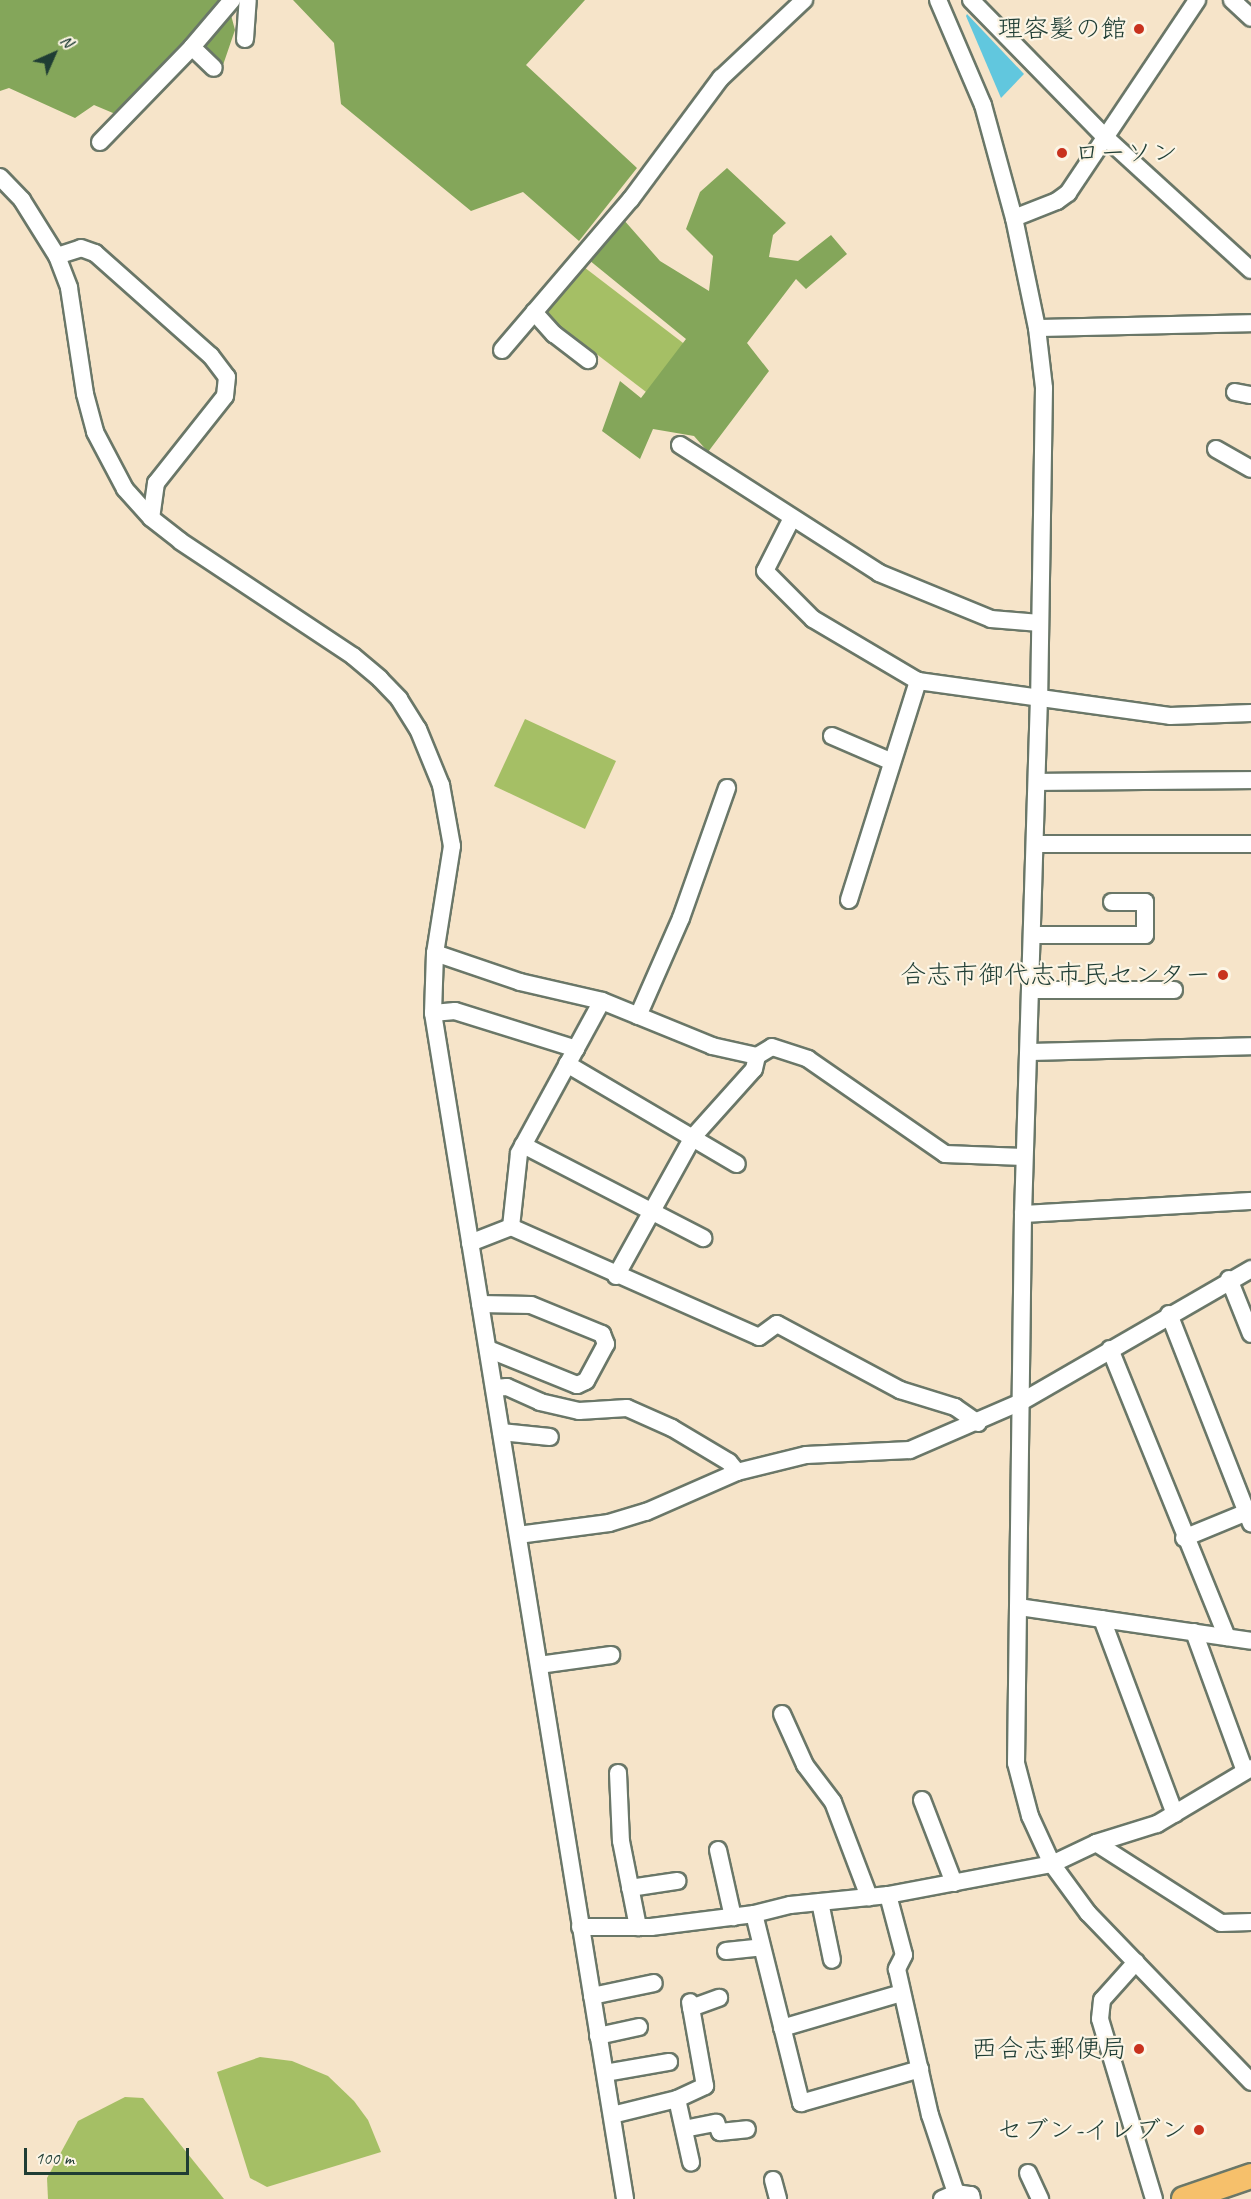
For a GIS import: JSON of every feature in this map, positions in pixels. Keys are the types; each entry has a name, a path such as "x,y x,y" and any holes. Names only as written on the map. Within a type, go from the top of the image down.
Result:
{"highway":[{"path":"1184,2199 1251,2176"}],"street":[{"path":"100,142 192,47 232,0"},
{"path":"245,39 248,0"},
{"path":"502,350 631,199 721,78 804,0"},
{"path":"938,0 983,105 1014,218 1037,328 1044,388 1037,782 1024,1157 1016,1763 1030,1816 1052,1864 1088,1913 1251,2082"},
{"path":"971,0 1103,135 1251,270"},
{"path":"1014,218 1068,193 1103,135 1197,0"},
{"path":"1232,0 1251,18"},
{"path":"192,47 214,68"},
{"path":"0,177 22,200 57,256 69,288 85,394 95,432 125,489 151,518 209,561 353,656 399,699 431,756 448,813 452,846 435,952 433,1013 625,2199"},
{"path":"57,256 81,248 95,253 211,356 227,376 225,396 156,483 151,518"},
{"path":"534,312 554,334 588,360"},
{"path":"1037,328 1251,323"},
{"path":"680,445 879,573 991,619 1040,623"},
{"path":"1216,449 1251,469"},
{"path":"792,518 765,571 813,619 918,681 1170,716 1251,713"},
{"path":"849,900 890,761 918,681"},
{"path":"832,736 890,761"},
{"path":"1037,782 1251,780"},
{"path":"638,1016 681,918 727,788"},
{"path":"1035,844 1251,844"},
{"path":"1032,935 1145,935 1145,902 1112,902"},
{"path":"435,952 520,982 602,1001 712,1046 757,1056 772,1047 808,1059 945,1154 1024,1157"},
{"path":"1031,990 1174,990"},
{"path":"511,1227 523,1145 602,1001"},
{"path":"433,1013 455,1011 576,1049"},
{"path":"1029,1052 1251,1046"},
{"path":"616,1276 693,1137 754,1069 757,1056"},
{"path":"567,1064 737,1164"},
{"path":"523,1145 703,1238"},
{"path":"1023,1214 1251,1201"},
{"path":"470,1243 511,1227 616,1276 759,1336 777,1324 900,1390 955,1407 978,1423"},
{"path":"519,1535 609,1523 646,1512 738,1472 806,1455 910,1450 978,1423 1021,1402 1229,1279 1251,1269"},
{"path":"1229,1279 1251,1334"},
{"path":"480,1304 531,1305 602,1334 606,1344 586,1381 577,1385 488,1349"},
{"path":"1169,1314 1249,1518 1184,1538"},
{"path":"1110,1349 1184,1538 1227,1637"},
{"path":"494,1388 507,1387 540,1402 579,1411 600,1413 615,1406 627,1408 672,1428 729,1462 738,1472"},
{"path":"501,1432 550,1437"},
{"path":"1018,1607 1251,1641"},
{"path":"1102,1619 1175,1814"},
{"path":"580,1927 638,1927 733,1917 820,1902 888,1895 1052,1864 1096,1843 1157,1824 1248,1770 1194,1632"},
{"path":"539,1665 611,1655"},
{"path":"782,1714 805,1765 833,1802 869,1897"},
{"path":"618,1773 621,1841 638,1927"},
{"path":"921,1800 954,1883"},
{"path":"1096,1843 1221,1923 1251,1922"},
{"path":"718,1850 733,1917"},
{"path":"630,1888 676,1881"},
{"path":"888,1895 904,1955 897,1969 902,1993 920,2069 957,2197"},
{"path":"820,1902 832,1959"},
{"path":"754,1914 801,2103 920,2069"},
{"path":"726,1952 762,1947"},
{"path":"1136,1962 1102,2000 1100,2019 1154,2199"},
{"path":"592,1996 654,1983"},
{"path":"782,2028 902,1993"},
{"path":"612,2115 677,2099 705,2086 690,2005 719,1998"},
{"path":"598,2036 639,2027"},
{"path":"605,2073 669,2062"},
{"path":"677,2099 691,2162"},
{"path":"684,2130 716,2122 720,2132 747,2129"},
{"path":"1028,2173 1040,2199"},
{"path":"773,2180 778,2199"}],"green space":[{"path":"0,0 227,0 235,30 223,65 193,48 132,121 94,105 75,118 9,88 0,91"},
{"path":"293,0 585,0 526,65 637,168 579,241 523,192 471,211 341,104 334,43"},
{"path":"727,168 786,223 773,235 769,257 798,261 831,235 847,254 806,289 796,279 747,343 769,371 708,452 694,436 653,429 640,459 602,431 620,381 641,398 686,339 589,260 623,219 660,261 709,291 713,256 686,229 700,192"},
{"path":"580,264 687,346 650,395 543,313"},
{"path":"525,719 616,761 585,829 494,786"},
{"path":"260,2057 292,2061 328,2076 354,2101 368,2120 381,2152 267,2187 250,2178 217,2072"},
{"path":"125,2097 143,2098 224,2199 48,2199 47,2178 78,2121"}],"water":[{"path":"967,14 1024,74 1001,98 966,16"}],"place":[{"name":"理容髪の館","path":"1139,29"},
{"name":"ローソン","path":"1062,153"},
{"name":"合志市御代志市民センター","path":"1223,975"},
{"name":"西合志郵便局","path":"1139,2049"},
{"name":"セブン-イレブン","path":"1199,2130"}]}
